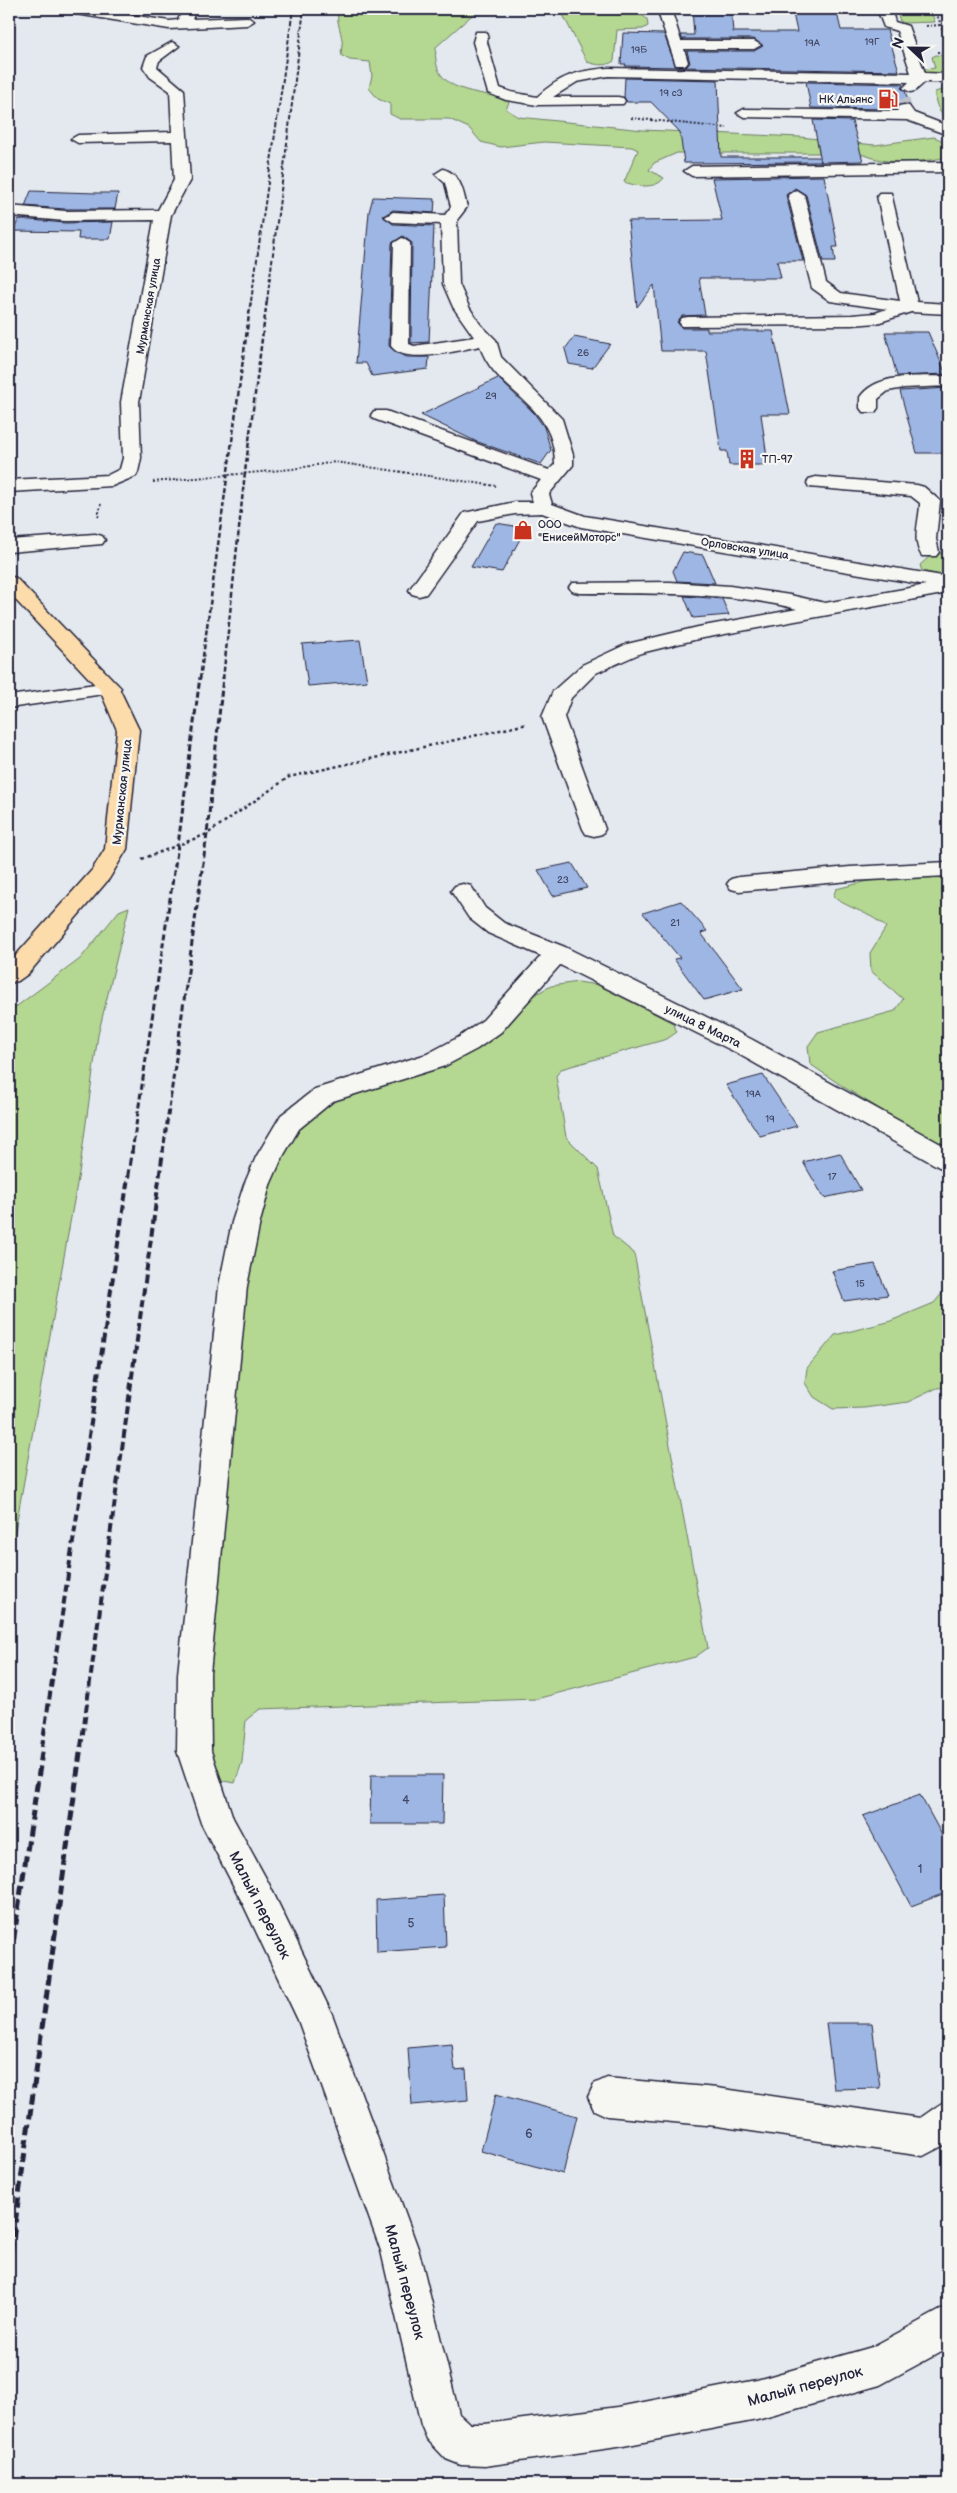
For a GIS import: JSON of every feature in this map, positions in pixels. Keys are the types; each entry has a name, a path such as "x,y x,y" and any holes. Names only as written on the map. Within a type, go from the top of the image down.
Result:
{"main road":[{"name":"Мурманская улица","path":"9,582 110,688 128,730 116,849 101,874 12,970"}],"street":[{"path":"70,9 159,24 247,22"},
{"path":"183,23 190,9"},
{"path":"208,23 232,9"},
{"path":"664,9 677,45 684,73"},
{"path":"884,9 889,24 903,28 915,68 922,78"},
{"path":"482,35 480,42 493,90 504,96 542,100 618,101"},
{"path":"677,45 754,45"},
{"name":"Мурманская улица","path":"9,486 112,480 129,472 132,458 130,402 164,215 182,180 177,90 172,84 152,72 150,67 152,59 172,46"},
{"path":"792,66 872,66 881,68 885,77"},
{"path":"542,100 561,82 584,75 635,71 684,73 745,97 770,106 772,90 745,97"},
{"path":"745,97 885,77 948,78"},
{"path":"906,104 922,78"},
{"path":"822,88 906,104 948,131"},
{"path":"745,97 906,104"},
{"path":"78,139 179,136"},
{"path":"692,171 948,167"},
{"path":"419,590 471,517 515,508 541,500 553,478 564,465 564,455 553,419 493,359 487,340 474,327 461,308 451,284 449,220 459,207 452,181 443,174"},
{"path":"796,195 818,284 836,296 910,307 948,309"},
{"path":"885,196 910,307"},
{"path":"9,211 65,216 164,215"},
{"path":"393,218 449,220"},
{"path":"402,243 400,346 411,352 487,340"},
{"path":"688,322 852,320 877,318 910,307"},
{"path":"869,408 869,397 882,387 904,383 948,381"},
{"path":"380,415 553,478"},
{"path":"816,483 892,487 917,491 930,501 931,513 925,540 929,552"},
{"name":"Орловская улица","path":"541,500 581,521 911,575 948,583"},
{"path":"9,546 94,540"},
{"path":"911,575 914,564 920,557 948,546"},
{"path":"579,587 661,589 770,596 826,610"},
{"path":"594,829 553,717 561,696 589,669 634,648 698,634 948,587"},
{"path":"9,702 110,688"},
{"path":"739,884 860,873 948,869"},
{"name":"улица 8 Марта","path":"463,891 477,912 496,928 556,953 742,1045 948,1160"},
{"name":"Малый переулок","path":"556,953 524,992 492,1026 468,1043 436,1060 324,1095 290,1122 257,1185 246,1222 233,1286 199,1613 194,1674 194,1751 218,1823 256,1894 314,2014 400,2251 441,2425 461,2444 485,2445 618,2426 757,2400 880,2365 948,2326"},
{"path":"607,2097 716,2107 924,2137 945,2124 948,2119"}],"path":[{"path":"935,9 948,44"},
{"path":"630,118 725,128 750,127 755,123 745,97"},
{"path":"150,482 292,469 335,462 541,500"},
{"path":"94,540 101,502"},
{"path":"101,874 207,834 289,777 553,717"}],"green space":[{"path":"339,9 479,9 436,47 436,63 441,74 459,88 510,100 506,109 519,117 643,130 800,137 875,145 934,137 948,143 948,157 924,161 897,162 854,153 677,153 654,163 649,170 664,178 660,182 651,186 634,185 624,182 638,150 632,147 544,142 501,147 481,142 469,128 449,119 400,119 390,114 390,104 378,99 369,88 372,76 370,62 350,60 342,56 342,40 338,17"},
{"path":"560,9 634,9 647,19 648,26 643,29 617,30 614,61 604,65 594,64 587,62"},
{"path":"896,9 930,9 935,22 904,23 900,21"},
{"path":"936,55 948,56 948,75 922,74 923,69 935,68 932,57"},
{"path":"948,88 948,121 940,112 935,92"},
{"path":"948,551 948,577 922,571 920,565 929,557"},
{"path":"948,875 948,1151 842,1086 810,1064 808,1046 818,1032 895,1011 903,999 871,971 870,953 886,927 833,897 836,889 872,880"},
{"path":"129,907 98,1035 80,1167 9,1565 9,1012 80,959 119,911"},
{"path":"578,982 598,985 673,1023 677,1032 667,1039 561,1069 556,1076 566,1137 598,1169 613,1236 634,1253 708,1648 695,1657 536,1699 260,1709 246,1720 242,1762 235,1783 223,1781 212,1764 209,1675 242,1286 264,1190 296,1128 330,1102 391,1081 436,1069 474,1049 532,996 551,986"},
{"path":"948,1286 948,1387 937,1388 908,1402 864,1408 833,1409 814,1397 805,1383 807,1368 835,1335 888,1322 934,1303"}],"building":[{"path":"692,9 731,9 733,32 797,32 792,9 836,9 841,30 887,30 899,71 680,67 686,67 690,63 687,51 754,51 763,46 754,39 682,39 681,35 694,35"},
{"path":"623,33 664,34 676,67 625,66 626,64 621,64"},
{"path":"625,78 718,80 721,157 820,157 821,162 684,163 680,132 651,102 627,102 624,97"},
{"path":"806,82 903,84 901,88 905,91 909,104 899,104 895,109 811,108"},
{"path":"813,120 852,121 863,161 821,162"},
{"path":"824,176 838,247 833,247 835,262 823,262 806,195 795,188 786,195 803,261 777,261 781,278 699,278 705,315 682,316 677,322 682,328 707,328 707,331 773,331 790,414 761,414 768,465 729,465 727,451 721,451 706,351 661,351 654,285 637,307 628,221 722,220 712,178"},
{"path":"31,191 118,193 115,209 65,209 25,206"},
{"path":"373,197 435,199 434,213 393,210 383,216 393,224 434,226 429,342 411,343 412,243 403,236 392,243 389,346 397,353 407,357 429,357 428,369 372,376 366,363 356,363 369,212"},
{"path":"19,219 65,223 113,222 110,239 78,239 79,232 13,231"},
{"path":"885,332 928,332 946,374 897,376"},
{"path":"574,337 610,344 592,368 569,364 565,349"},
{"path":"498,378 534,413 544,427 551,450 541,464 475,441 421,415"},
{"path":"948,388 948,453 917,453 900,391"},
{"path":"496,523 526,528 502,572 471,567"},
{"path":"683,552 703,555 715,583 677,581 673,571"},
{"path":"684,596 722,599 729,615 693,618"},
{"path":"360,640 367,681 308,686 302,644"},
{"path":"572,863 587,888 553,896 538,870"},
{"path":"681,901 707,931 701,933 743,989 704,1000 674,959 680,958 643,913"},
{"path":"763,1075 797,1126 760,1136 726,1085"},
{"path":"840,1153 861,1190 824,1198 803,1162"},
{"path":"875,1264 888,1295 844,1301 832,1271"},
{"path":"371,1775 443,1775 442,1824 370,1824"},
{"path":"920,1795 948,1846 948,1892 911,1906 863,1816"},
{"path":"444,1895 446,1947 377,1952 376,1900"},
{"path":"826,2023 872,2023 880,2088 834,2089"},
{"path":"452,2044 455,2070 466,2069 468,2100 412,2105 408,2048"},
{"path":"496,2094 577,2116 563,2174 481,2151"}],"tunnel":[{"path":"902,99 904,109"}],"railway":[{"path":"251,301 293,9"},
{"path":"267,301 304,9"},
{"path":"200,679 251,300"},
{"path":"223,679 245,472 267,300"},
{"path":"132,1152 178,845 200,677"},
{"path":"163,1152 207,834 223,677"},
{"path":"42,1747 132,1151"},
{"path":"81,1747 163,1151"},
{"path":"9,1969 43,1746"},
{"path":"9,2267 81,1746"}],"place":[{"name":"НК Альянс","path":"888,99"},
{"name":"ТП-97","path":"747,459"},
{"name":"ООО \"ЕнисейМоторс\"","path":"523,530"}]}
